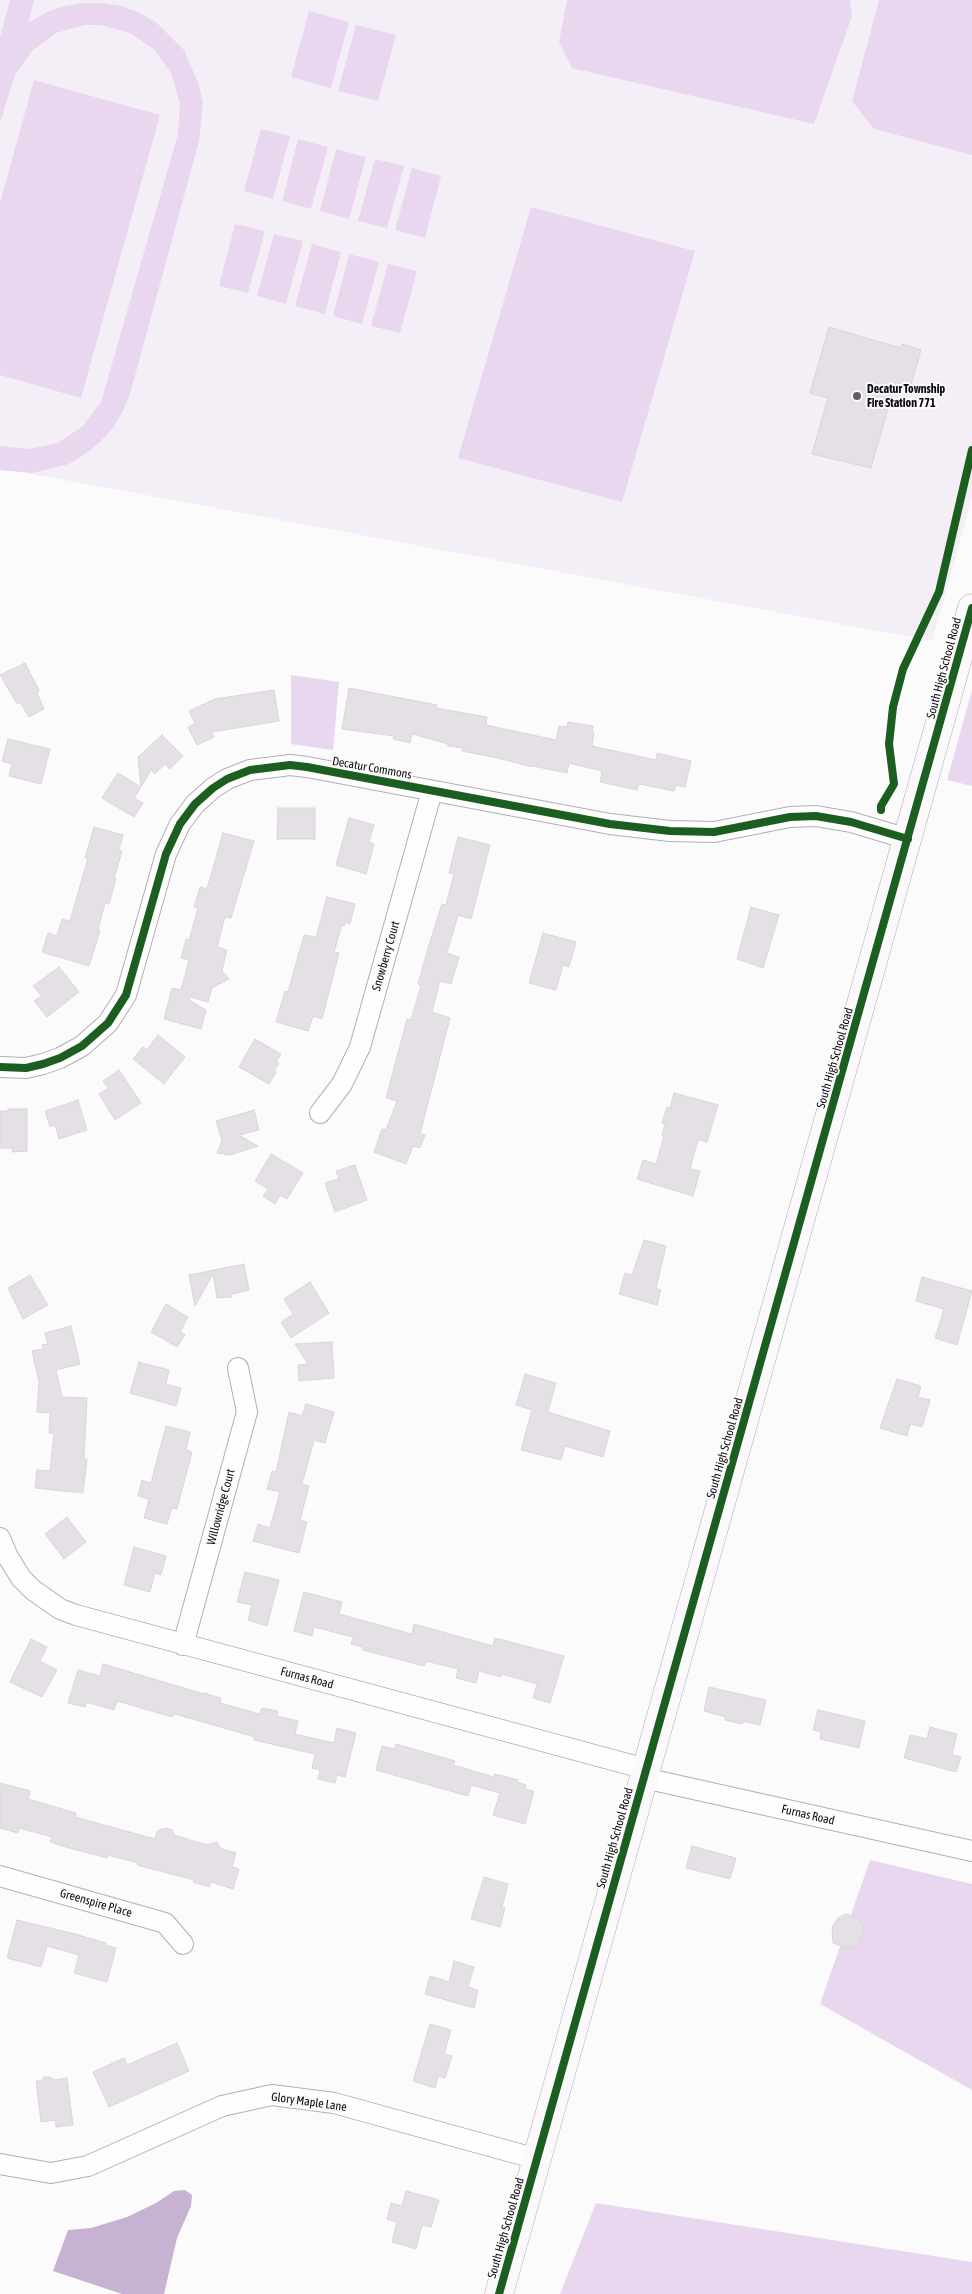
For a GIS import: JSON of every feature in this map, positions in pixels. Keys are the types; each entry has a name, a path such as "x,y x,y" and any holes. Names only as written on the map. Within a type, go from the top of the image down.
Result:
{"main road":[{"name":"South High School Road","path":"500,2294 972,608"}],"street":[{"name":"Decatur Commons","path":"0,1067 26,1068 60,1058 82,1046 108,1023 122,1002 128,987 166,854 176,831 195,804 227,779 258,768 290,765 610,824 670,831 714,832 790,817 816,816 850,822 908,839"},
{"name":"Snowberry Court","path":"320,1112 342,1084 360,1047 432,790"},
{"name":"Willowridge Court","path":"183,1645 247,1412 238,1368"},
{"name":"Furnas Road","path":"0,1538 8,1557 22,1578 33,1590 60,1609 645,1773 972,1851"},
{"name":"Greenspire Place","path":"0,1876 165,1923 183,1944"},
{"name":"Glory Maple Lane","path":"0,2164 51,2173 88,2166 222,2106 272,2095 334,2103 537,2159"}],"shaded area":[{"path":"0,0 972,0 972,498 932,641 0,468"},
{"path":"10,0 34,0 28,23 47,12 65,6 84,3 122,6 140,13 157,23 184,50 199,85 203,103 199,141 130,394 123,411 113,428 85,454 69,464 32,473 0,470 0,446 29,449 58,443 83,426 101,402 178,134 180,104 172,75 155,50 130,33 101,25 85,25 56,33 32,51 15,75 0,123 0,37"},
{"path":"567,0 850,0 852,16 814,124 572,68 559,42"},
{"path":"879,0 972,0 972,155 874,129 852,101"},
{"path":"309,11 349,22 331,88 291,77"},
{"path":"356,25 396,35 378,101 338,91"},
{"path":"34,80 160,115 81,398 0,375 0,203"},
{"path":"261,129 290,136 273,199 244,191"},
{"path":"298,139 328,147 311,209 282,201"},
{"path":"336,149 366,157 349,219 320,211"},
{"path":"375,159 404,166 387,228 358,221"},
{"path":"412,168 441,176 425,238 395,230"},
{"path":"531,207 695,251 622,502 458,458"},
{"path":"235,224 265,231 248,293 219,286"},
{"path":"274,234 303,241 286,304 257,296"},
{"path":"312,244 341,252 325,314 295,306"},
{"path":"349,254 379,262 362,324 333,316"},
{"path":"388,264 417,271 400,333 371,326"},
{"path":"291,675 339,682 333,750 291,744"},
{"path":"972,690 972,786 947,780"},
{"path":"870,1860 972,1884 972,2090 820,2004"},
{"path":"185,2190 192,2195 191,2206 177,2238 164,2294 122,2294 53,2271 68,2230 91,2228 127,2217 156,2203 174,2191"},
{"path":"596,2203 972,2262 972,2294 560,2294"}],"building":[{"name":"Decatur Township Fire Station 771","path":"829,327 901,348 902,344 921,350 908,395 893,391 871,468 812,454 828,398 810,393"},
{"path":"25,663 39,690 37,693 44,709 29,717 20,702 17,704 0,675"},
{"path":"349,688 437,705 436,708 487,717 486,725 556,740 559,726 567,727 568,722 593,726 592,746 656,760 657,753 691,761 685,787 676,785 674,791 639,784 637,790 600,782 602,771 569,763 567,773 462,751 463,748 448,746 448,744 412,734 410,743 393,739 394,736 342,729"},
{"path":"274,690 279,721 212,732 214,737 197,745 188,727 195,724 189,711 215,699"},
{"path":"162,735 183,756 170,769 165,764 155,774 151,770 141,787 138,757"},
{"path":"8,739 50,749 41,784 9,776 12,764 2,761"},
{"path":"118,773 141,787 134,798 143,803 134,817 102,798"},
{"path":"278,808 315,808 315,839 277,839"},
{"path":"349,818 374,825 369,842 374,844 366,874 336,865"},
{"path":"94,827 123,835 119,850 122,851 114,879 116,879 109,904 105,903 98,930 100,931 89,966 42,952 48,933 57,936 62,919 70,921 88,858 85,858"},
{"path":"223,833 254,841 231,918 225,917 217,947 227,950 222,971 229,979 212,988 208,1002 191,997 189,1000 206,1010 201,1029 164,1019 172,988 181,990 189,960 181,958 186,939 189,940 198,908 194,907 200,887 207,889"},
{"path":"458,837 490,845 471,919 458,915 447,953 459,957 451,984 440,981 432,1012 450,1018 420,1134 425,1135 420,1148 413,1146 406,1164 374,1152 382,1129 386,1130 397,1101 386,1098 407,1019 411,1020 421,985 418,984 428,948 442,904 446,905 454,874 449,873"},
{"path":"327,897 355,904 350,924 345,922 344,926 342,925 334,952 339,953 322,1019 313,1016 308,1031 276,1022 285,991 288,992 304,935 316,937"},
{"path":"751,907 779,915 763,968 737,959"},
{"path":"543,933 576,942 569,967 563,965 556,990 529,983"},
{"path":"59,967 79,992 47,1017 34,1001 42,996 33,986"},
{"path":"158,1035 185,1057 164,1084 133,1059 143,1047 147,1050"},
{"path":"255,1039 281,1054 276,1062 279,1063 274,1071 276,1072 269,1084 239,1067"},
{"path":"119,1070 141,1103 115,1120 99,1094 108,1088 103,1081"},
{"path":"674,1093 718,1105 707,1142 698,1140 690,1169 700,1171 693,1196 637,1179 643,1160 656,1164 664,1136 662,1136 665,1124 662,1123 667,1107 670,1108"},
{"path":"78,1100 87,1130 59,1139 55,1125 50,1127 45,1111"},
{"path":"8,1109 27,1109 27,1151 12,1152 13,1148 0,1148 0,1111 8,1111"},
{"path":"254,1110 259,1130 239,1135 258,1146 230,1155 217,1153 222,1141 216,1121"},
{"path":"271,1154 303,1173 287,1199 280,1195 275,1204 263,1196 268,1189 255,1181"},
{"path":"355,1165 367,1200 335,1212 325,1183 339,1179 336,1171"},
{"path":"644,1240 666,1246 656,1288 661,1290 657,1305 619,1294 625,1273 632,1275"},
{"path":"244,1264 249,1290 232,1294 232,1297 217,1298 213,1274 195,1306 189,1275"},
{"path":"30,1275 48,1305 23,1319 8,1288"},
{"path":"922,1277 972,1291 957,1345 935,1338 944,1309 916,1301"},
{"path":"310,1282 329,1313 291,1338 281,1322 293,1314 284,1299"},
{"path":"166,1304 188,1317 180,1332 185,1335 177,1347 151,1332"},
{"path":"71,1326 80,1364 56,1370 62,1397 87,1398 84,1459 87,1459 83,1493 35,1488 37,1470 50,1471 54,1433 49,1433 50,1413 37,1412 39,1382 32,1351 43,1349 42,1345 48,1344 45,1333"},
{"path":"332,1342 334,1378 299,1381 298,1365 308,1364 295,1344"},
{"path":"139,1362 169,1370 166,1384 181,1388 176,1406 130,1393"},
{"path":"525,1374 556,1383 548,1412 610,1431 603,1457 565,1446 561,1460 521,1450 532,1410 516,1405"},
{"path":"897,1379 921,1386 918,1397 930,1400 922,1427 910,1424 907,1436 880,1428"},
{"path":"306,1404 334,1412 325,1443 314,1440 302,1484 309,1486 300,1520 307,1522 299,1553 253,1541 258,1524 270,1528 280,1492 267,1489 272,1471 276,1472 289,1412 302,1416"},
{"path":"166,1426 190,1432 186,1450 192,1452 177,1509 172,1508 167,1524 144,1518 149,1499 138,1496 142,1480 151,1483"},
{"path":"67,1517 86,1542 64,1559 45,1534"},
{"path":"134,1547 166,1556 161,1575 155,1573 150,1592 124,1585"},
{"path":"245,1572 279,1580 267,1626 248,1620 252,1605 237,1602"},
{"path":"304,1592 342,1602 339,1614 412,1634 414,1624 493,1646 495,1638 564,1656 550,1703 533,1698 537,1684 502,1674 501,1677 479,1671 476,1683 456,1678 458,1669 426,1661 424,1666 363,1650 363,1647 351,1644 353,1637 314,1627 312,1636 294,1631"},
{"path":"31,1639 47,1647 40,1661 57,1670 42,1697 10,1682"},
{"path":"103,1664 221,1698 220,1703 260,1714 262,1708 278,1711 277,1716 298,1721 295,1734 334,1743 337,1728 356,1733 345,1777 337,1775 335,1783 318,1779 320,1770 312,1768 315,1754 254,1740 255,1737 175,1714 172,1717 117,1701 114,1710 86,1702 85,1707 68,1703 78,1670 100,1676"},
{"path":"709,1687 766,1700 760,1725 743,1721 742,1724 725,1720 726,1717 704,1711"},
{"path":"818,1710 865,1721 859,1748 820,1739 821,1732 813,1730"},
{"path":"930,1727 957,1734 952,1755 961,1757 956,1772 904,1758 910,1735 927,1739"},
{"path":"396,1744 455,1761 453,1765 494,1777 495,1774 518,1780 517,1782 526,1785 525,1789 534,1791 525,1824 493,1815 500,1793 471,1785 468,1796 376,1770 382,1746 394,1749"},
{"path":"0,1783 30,1791 28,1799 76,1813 75,1817 155,1839 157,1831 166,1828 172,1830 174,1835 207,1845 217,1842 220,1848 236,1853 232,1867 239,1869 233,1889 211,1882 209,1887 193,1882 194,1880 137,1865 138,1863 108,1855 107,1858 66,1847 50,1842 52,1837 19,1828 18,1833 0,1828"},
{"path":"692,1846 736,1858 730,1879 686,1868"},
{"path":"484,1877 508,1884 502,1907 505,1908 500,1927 471,1919"},
{"path":"846,1914 862,1922 864,1928 858,1945 848,1949 833,1943 832,1927 838,1918"},
{"path":"17,1920 75,1934 106,1943 105,1945 116,1948 107,1982 74,1973 79,1955 47,1946 41,1967 7,1958"},
{"path":"454,1961 474,1967 468,1987 478,1990 474,2008 425,1994 430,1976 449,1982"},
{"path":"430,2024 451,2030 444,2054 452,2056 445,2078 438,2076 435,2088 413,2081"},
{"path":"177,2043 189,2071 109,2107 93,2072 124,2058 127,2065"},
{"path":"44,2077 50,2077 54,2080 67,2078 73,2125 56,2127 55,2120 41,2122 36,2081 42,2081"},
{"path":"406,2191 439,2200 431,2227 422,2225 416,2249 392,2242 397,2222 387,2219 391,2203 402,2206"}],"cycle path":[{"path":"881,810 881,806 894,784 889,744 893,707 903,669 939,592 972,450"},
{"path":"499,2294 972,608"},
{"path":"0,1067 26,1068 60,1058 82,1046 108,1023 126,995 166,854 180,824 195,804 213,788 227,779 250,770 290,765 307,767 610,824 670,831 714,832 790,817 816,816 851,822 908,839"}],"place":[{"name":"Decatur Township Fire Station 771","path":"857,396"}]}
